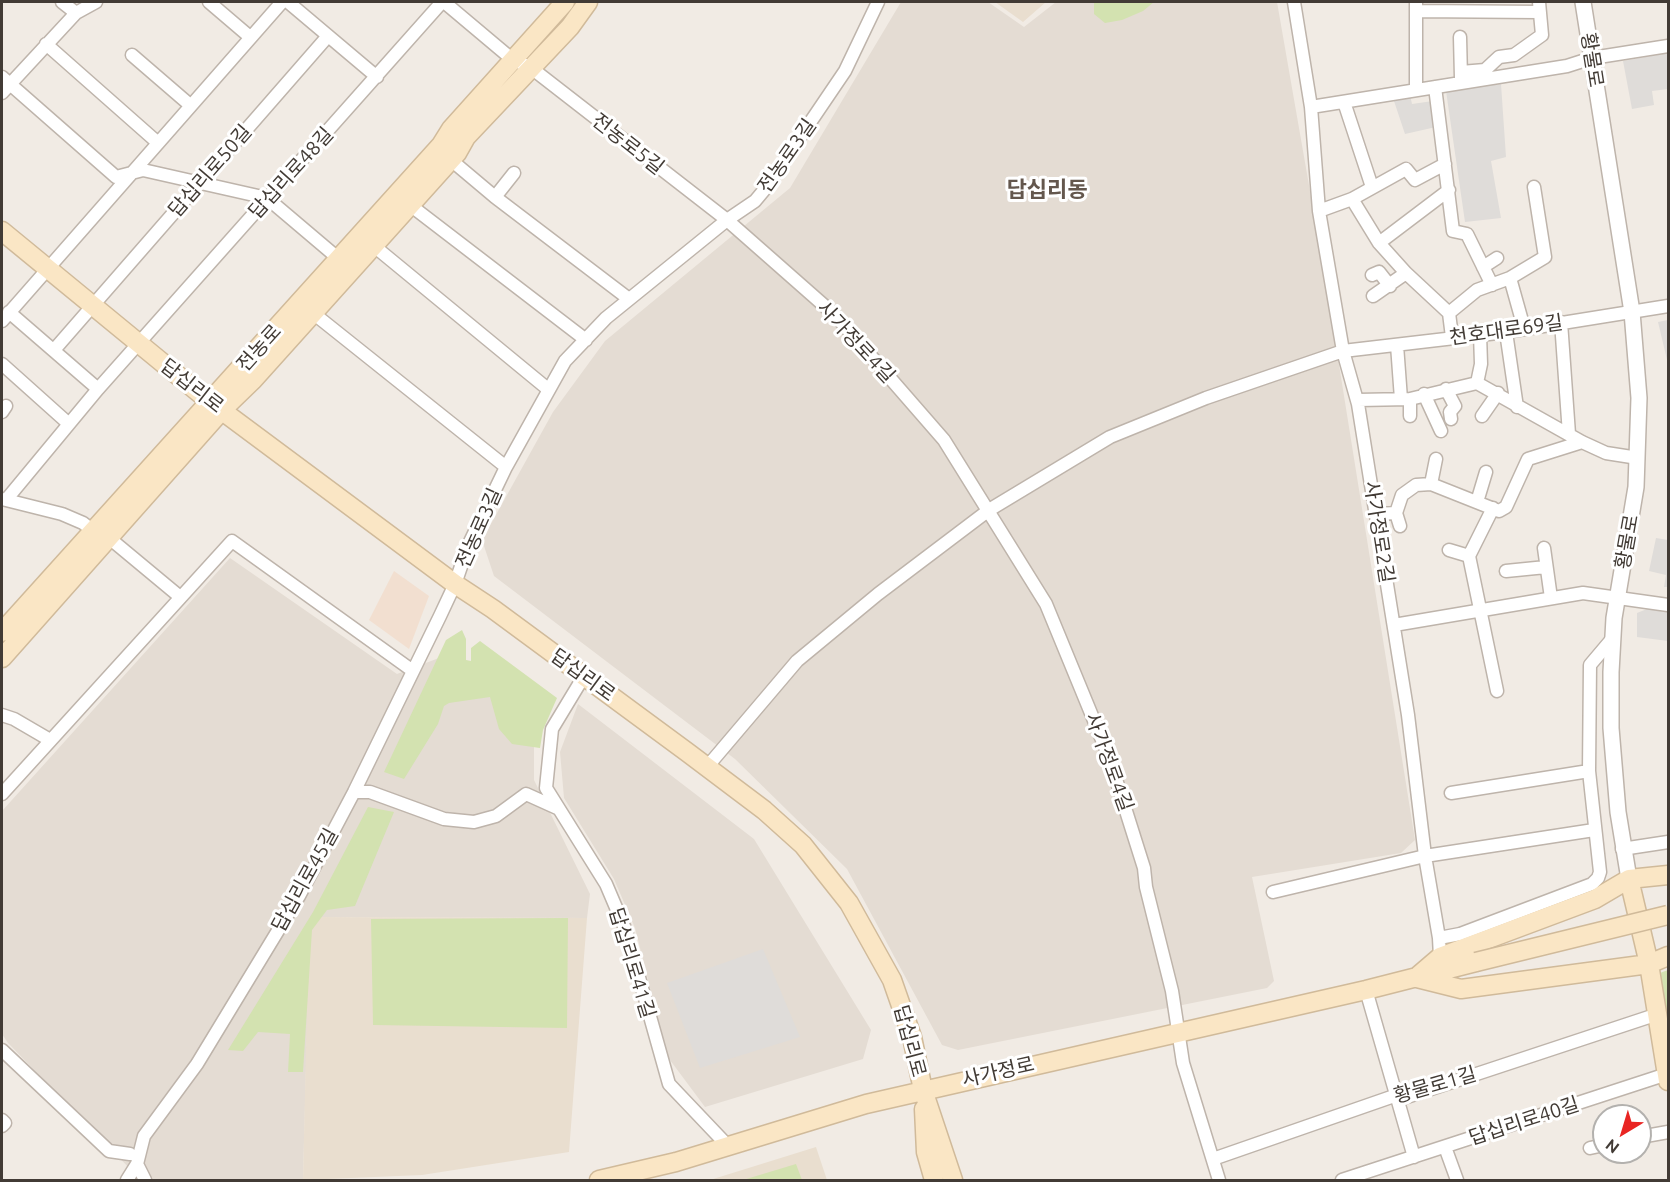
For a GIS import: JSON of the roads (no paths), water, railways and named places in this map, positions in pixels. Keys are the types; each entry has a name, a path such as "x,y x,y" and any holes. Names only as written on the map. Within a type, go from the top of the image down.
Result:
{"main road":[{"name":"전농로","path":"216,406 313,313 451,160 465,137 565,2"},
{"name":"전농로","path":"2,632 100,534 216,406 339,259 521,63 570,27 588,2"},
{"name":"답십리로","path":"2,231 216,406 455,584 707,767 764,810 802,845 849,903 892,980 912,1037 923,1090 953,1180"},
{"name":"전농로","path":"2,658 100,534"},
{"path":"1416,978 1440,957 1595,898 1629,879 1668,875"},
{"name":"황물로","path":"1629,879 1649,964 1668,1077"},
{"name":"사가정로","path":"599,1180 676,1162 726,1144 923,1090 1366,990 1668,915"},
{"path":"1416,978 1461,989 1649,964 1668,956"},
{"name":"답십리로","path":"923,1090 926,1152 934,1180"}],"street":[{"path":"96,2 69,6 46,44 4,85 116,177 143,170 267,198 339,259"},
{"path":"209,2 250,37"},
{"path":"98,389 54,350 5,316 46,268 64,252 157,142 282,2"},
{"path":"288,2 376,77"},
{"path":"443,2 521,63"},
{"name":"답십리로48길","path":"139,344 443,2"},
{"name":"전농로3길","path":"455,584 468,546 506,466 565,361 585,339 630,299 727,220 755,201 784,163 845,70 878,2"},
{"name":"사가정로2길","path":"1294,2 1311,107 1319,210 1343,351 1358,400 1408,715 1440,957"},
{"name":"황물로","path":"1583,2 1632,312 1639,398 1636,487 1612,639 1611,728 1623,849 1629,879"},
{"path":"1311,107 1435,87 1485,70 1499,57 1514,55 1542,35 1539,7 1416,6 1416,90"},
{"name":"답십리로50길","path":"54,350 328,36"},
{"path":"1460,37 1461,77"},
{"path":"46,44 157,142"},
{"path":"1461,77 1567,66 1592,58 1668,46"},
{"path":"132,56 190,105"},
{"name":"전농로5길","path":"521,63 727,220"},
{"path":"1435,87 1453,231 1467,234 1492,285"},
{"path":"1344,102 1372,187"},
{"path":"451,160 495,197 630,299"},
{"path":"1319,210 1352,199 1406,169 1415,180 1444,164"},
{"path":"495,197 514,173"},
{"path":"1449,313 1477,290 1510,278 1545,257 1534,187"},
{"path":"1379,243 1449,190"},
{"path":"1352,199 1379,243 1406,273 1449,313 1452,337"},
{"path":"410,205 585,339"},
{"name":"사가정로4길","path":"727,220 836,316 944,440 1046,604 1109,757 1144,868 1146,887 1173,991 1183,1063 1219,1180"},
{"path":"374,246 549,390"},
{"path":"1483,267 1497,258"},
{"path":"1372,275 1379,272 1390,285"},
{"path":"1373,296 1406,273"},
{"path":"1510,278 1524,328"},
{"name":"천호대로69길","path":"1343,351 1506,332 1668,306"},
{"path":"313,313 506,466"},
{"path":"1561,322 1569,434"},
{"path":"1506,332 1517,407"},
{"path":"1477,383 1481,364 1480,334"},
{"path":"139,344 4,499 62,514 83,523 179,596"},
{"path":"1397,345 1410,416"},
{"path":"707,767 797,661 878,594 988,510 1110,437 1206,398 1343,351"},
{"path":"2,364 69,424"},
{"path":"1358,400 1406,399 1477,383 1498,393 1517,407 1605,453 1638,458"},
{"path":"1446,389 1455,406 1450,412 1451,419"},
{"path":"1482,416 1498,393"},
{"path":"1424,394 1441,431"},
{"path":"1400,526 1396,513 1402,495 1416,485 1431,484 1499,511 1506,507 1528,459 1582,442"},
{"path":"1431,484 1436,459"},
{"path":"1478,502 1486,472"},
{"path":"1492,508 1469,556 1482,610 1497,692"},
{"path":"1376,514 1396,513"},
{"path":"2,795 179,596 232,540 413,671"},
{"path":"1544,548 1551,598"},
{"path":"1449,550 1469,556"},
{"path":"1506,571 1546,567"},
{"name":"답십리로45길","path":"127,1180 133,1159 144,1136 197,1064 299,896 354,792 455,584"},
{"path":"1394,625 1583,593 1668,605"},
{"path":"1439,938 1460,934 1592,884 1600,872 1589,771 1590,665 1612,639"},
{"name":"답십리로41길","path":"584,676 552,729 546,788 606,884 626,931 669,1084 726,1144"},
{"path":"2,715 15,719 50,740"},
{"path":"1450,794 1589,771"},
{"path":"354,792 370,792 444,819 474,822 496,816 526,794 557,808"},
{"path":"1273,892 1425,856 1594,830"},
{"path":"1623,849 1668,842"},
{"path":"1366,990 1414,1157"},
{"name":"황물로1길","path":"1213,1159 1397,1095 1407,1097 1658,1014"},
{"path":"2,1050 109,1151 133,1159 145,1180"},
{"name":"답십리로40길","path":"1342,1180 1668,1077"},
{"path":"2,1120 5,1123 2,1126"},
{"path":"1652,1135 1668,1132"},
{"path":"1445,1147 1457,1180"}],"district":[{"name":"답십리동","path":"1047,190"}]}
